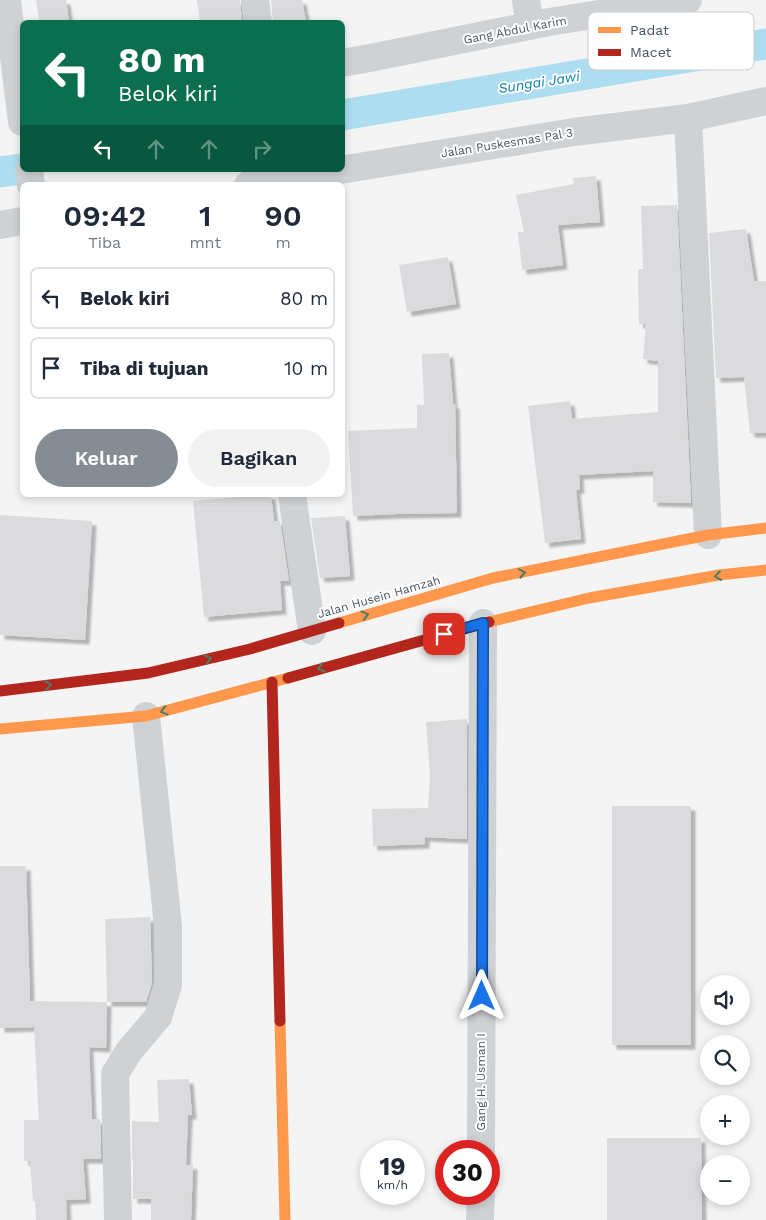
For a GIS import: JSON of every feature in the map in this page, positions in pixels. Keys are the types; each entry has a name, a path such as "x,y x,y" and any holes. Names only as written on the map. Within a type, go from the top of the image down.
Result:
{"street":[{"path":"7,0 17,118"},
{"path":"254,0 258,20"},
{"name":"Gang Abdul Karim","path":"345,62 375,57 528,13 688,0"},
{"name":"Jalan Puskesmas Pal 3","path":"345,169 574,132 688,118 766,101"},
{"path":"688,118 708,535"},
{"name":"Jalan Puskesmas Pal 3","path":"266,182 328,172"},
{"path":"0,225 20,221"},
{"path":"292,497 312,630"},
{"name":"Jalan Husein Hamzah","path":"0,691 148,674 250,649 493,578 708,535 766,528"},
{"path":"0,729 146,716 483,623 589,598 719,575 766,570"},
{"name":"Gang H. Usman I","path":"481,1140 483,623"},
{"path":"272,682 285,1220"},
{"path":"118,1220 115,1074 129,1051 158,1017 168,985 168,926 146,716"},
{"path":"480,1205 480,1220"}],"building":[{"path":"36,0 66,0 69,20 39,20"},
{"path":"197,0 240,0 242,20 200,20"},
{"path":"271,0 302,0 306,20 273,20"},
{"path":"596,176 600,222 558,225 563,265 522,270 518,232 524,232 516,195 574,184 573,178"},
{"path":"677,205 691,503 653,502 653,471 579,475 580,489 576,490 581,539 545,543 528,406 570,401 572,419 658,412 658,361 643,359 646,324 639,324 638,269 643,269 641,206"},
{"path":"746,229 754,281 766,281 766,433 750,433 744,377 716,378 709,233"},
{"path":"448,257 456,304 407,312 399,265"},
{"path":"449,353 453,404 455,404 457,513 353,516 348,431 417,428 417,405 424,405 422,354"},
{"path":"237,497 271,497 274,521 280,521 289,581 280,581 282,610 204,617 193,501"},
{"path":"0,515 92,521 85,640 0,635"},
{"path":"345,516 350,576 320,578 311,518"},
{"path":"467,719 467,839 425,837 425,844 373,846 372,809 428,808 430,776 426,722"},
{"path":"612,806 691,806 691,1045 612,1045"},
{"path":"0,866 26,866 30,1001 107,1002 106,1048 89,1047 92,1119 100,1119 101,1159 83,1159 86,1199 66,1200 67,1220 36,1220 30,1161 24,1161 24,1120 39,1120 34,1027 0,1028"},
{"path":"150,917 152,983 146,1002 107,1002 105,919"},
{"path":"189,1079 192,1115 188,1115 186,1165 193,1165 191,1220 151,1220 151,1199 133,1199 132,1121 159,1122 157,1080"},
{"path":"607,1138 700,1138 700,1205 702,1205 702,1220 607,1220"}],"waterway":[{"name":"Sungai Jawi","path":"754,46 766,44"},
{"name":"Sungai Jawi","path":"345,114 611,70"},
{"name":"Sungai Jawi","path":"0,172 20,169"}],"traffic: slow":[{"path":"339,623 493,578 708,535 766,528"},
{"path":"489,622 589,598 719,575 766,570"},
{"path":"0,729 146,716 288,678"},
{"path":"280,1021 285,1220"}],"traffic: jam":[{"path":"288,678 489,622"},
{"path":"0,691 148,673 250,649 339,623"},
{"path":"272,682 280,1021"}],"route":[{"path":"444,634 483,623 482,996"}]}
